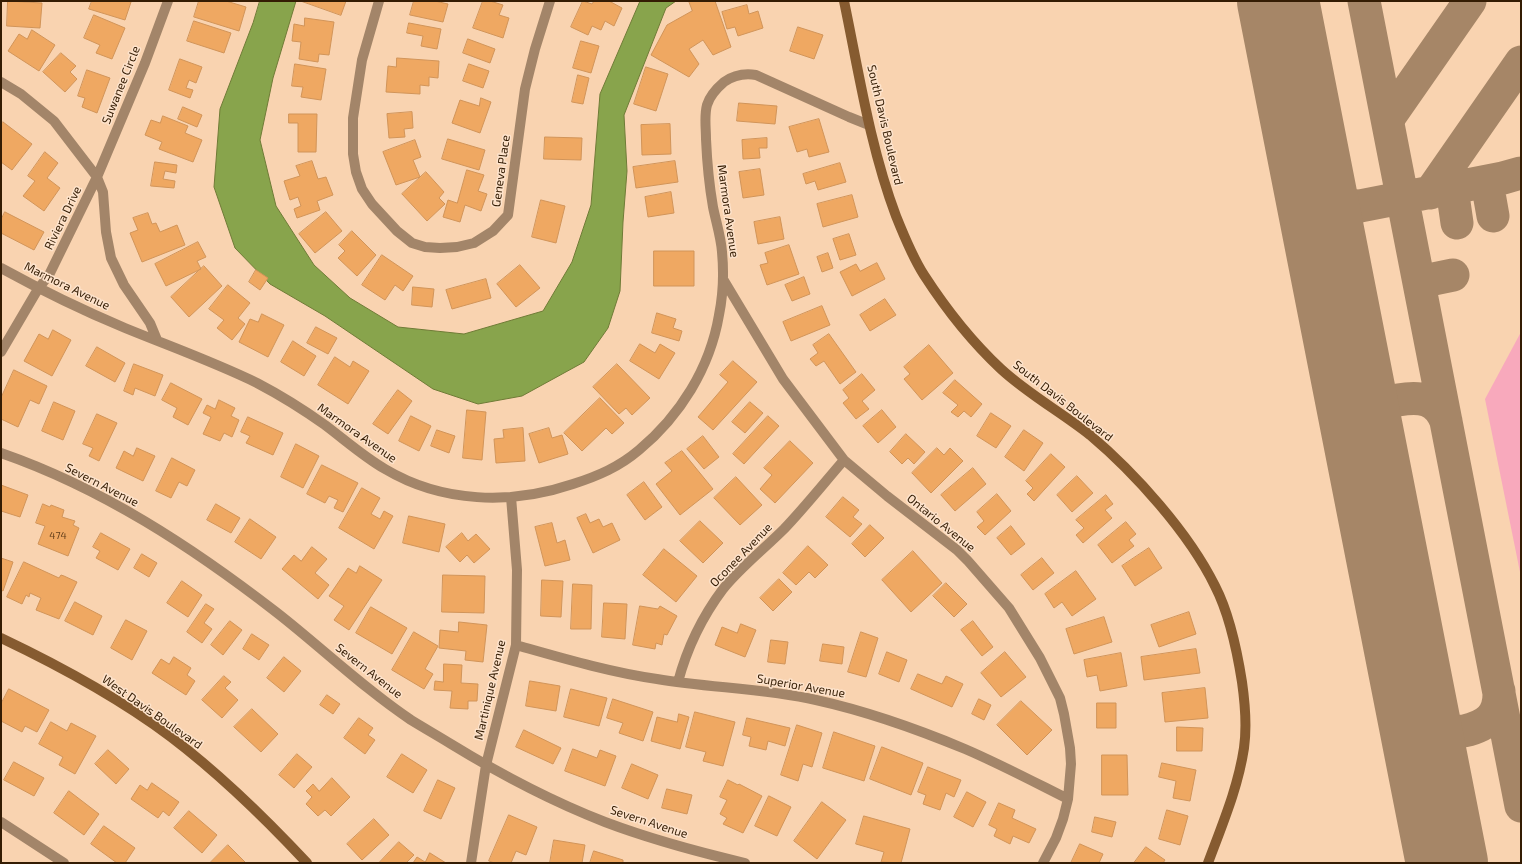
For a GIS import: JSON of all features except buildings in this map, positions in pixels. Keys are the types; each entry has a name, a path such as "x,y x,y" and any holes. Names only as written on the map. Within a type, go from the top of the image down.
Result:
{"street":[{"name":"Suwanee Circle","path":"97,177 145,63 168,1"},
{"name":"Geneva Place","path":"379,1 362,60 353,118 353,154 356,172 362,189 372,204 397,231 412,243 425,247 440,248 457,247 474,243 493,231 508,215 525,89 535,49 550,1"},
{"name":"South Davis Boulevard","path":"844,1 869,125 880,171 902,232 923,273 951,313 1001,369 1018,384 1089,435 1136,480 1165,512 1196,552 1216,587 1230,624 1239,660 1244,699 1245,723 1244,747 1234,794 1208,863"},
{"name":"Marmora Avenue","path":"1,268 38,289 127,329 157,340 259,384 322,423 370,460 407,481 459,496 493,499 554,490 599,475 624,461 659,431 686,399 703,366 716,331 720,313 723,279 722,251 708,171 705,119 711,96 728,79 739,74 756,75 869,125"},
{"path":"1,82 21,94 54,121 97,177 103,192 106,232 111,258 124,285 150,323 157,340"},
{"name":"Riviera Drive","path":"1,352 38,289 50,275 97,177"},
{"name":"Ontario Avenue","path":"723,279 783,379 844,460 887,496 957,550 990,584 1018,620 1050,677 1060,698 1064,714 1070,748 1071,764 1068,799 1056,838 1043,863"},
{"name":"Severn Avenue","path":"1,453 22,460 88,489 152,526 215,566 277,613 343,668 410,720 486,765 526,786 603,821 708,854 745,863"},
{"name":"Oconee Avenue","path":"678,682 684,659 695,635 708,611 724,588 798,513 844,460"},
{"name":"Martinique Avenue","path":"471,863 486,765 516,645 517,570 511,497"},
{"name":"West Davis Boulevard","path":"1,638 84,681 127,707 170,737 228,785 274,828 307,863"},
{"name":"Superior Avenue","path":"516,645 598,668 658,680 770,692 814,699 859,711 966,749 1068,799"},
{"path":"1,822 64,863"}],"shaded area":[{"path":"260,1 296,1 273,78 260,140 276,206 314,265 350,298 398,327 464,334 543,311 572,262 591,205 600,94 640,1 676,1 666,8 624,115 627,171 620,291 608,328 584,362 522,396 478,404 433,389 325,316 270,284 235,248 214,187 220,109"},
{"path":"1521,332 1521,577 1485,399"}],"taxiway":[{"path":"1364,1 1521,806"},
{"path":"1388,123 1390,116 1470,1"},
{"path":"1430,193 1521,62"},
{"path":"1309,161 1318,182 1330,197 1341,203 1360,206 1348,212 1335,226 1330,245 1331,267"},
{"path":"1360,206 1503,178 1521,173"},
{"path":"1487,182 1493,216"},
{"path":"1452,188 1457,223"},
{"path":"1419,282 1453,275"},
{"path":"1351,371 1361,389 1370,397 1375,400 1390,402"},
{"path":"1365,445 1366,427 1370,416 1380,407 1393,401 1414,398 1427,400 1438,407 1446,421"},
{"path":"1419,718 1449,733 1472,729 1485,723 1494,713 1499,700 1499,691"},
{"path":"1445,853 1449,863"}],"runway":[{"path":"1278,1 1447,863"}]}
